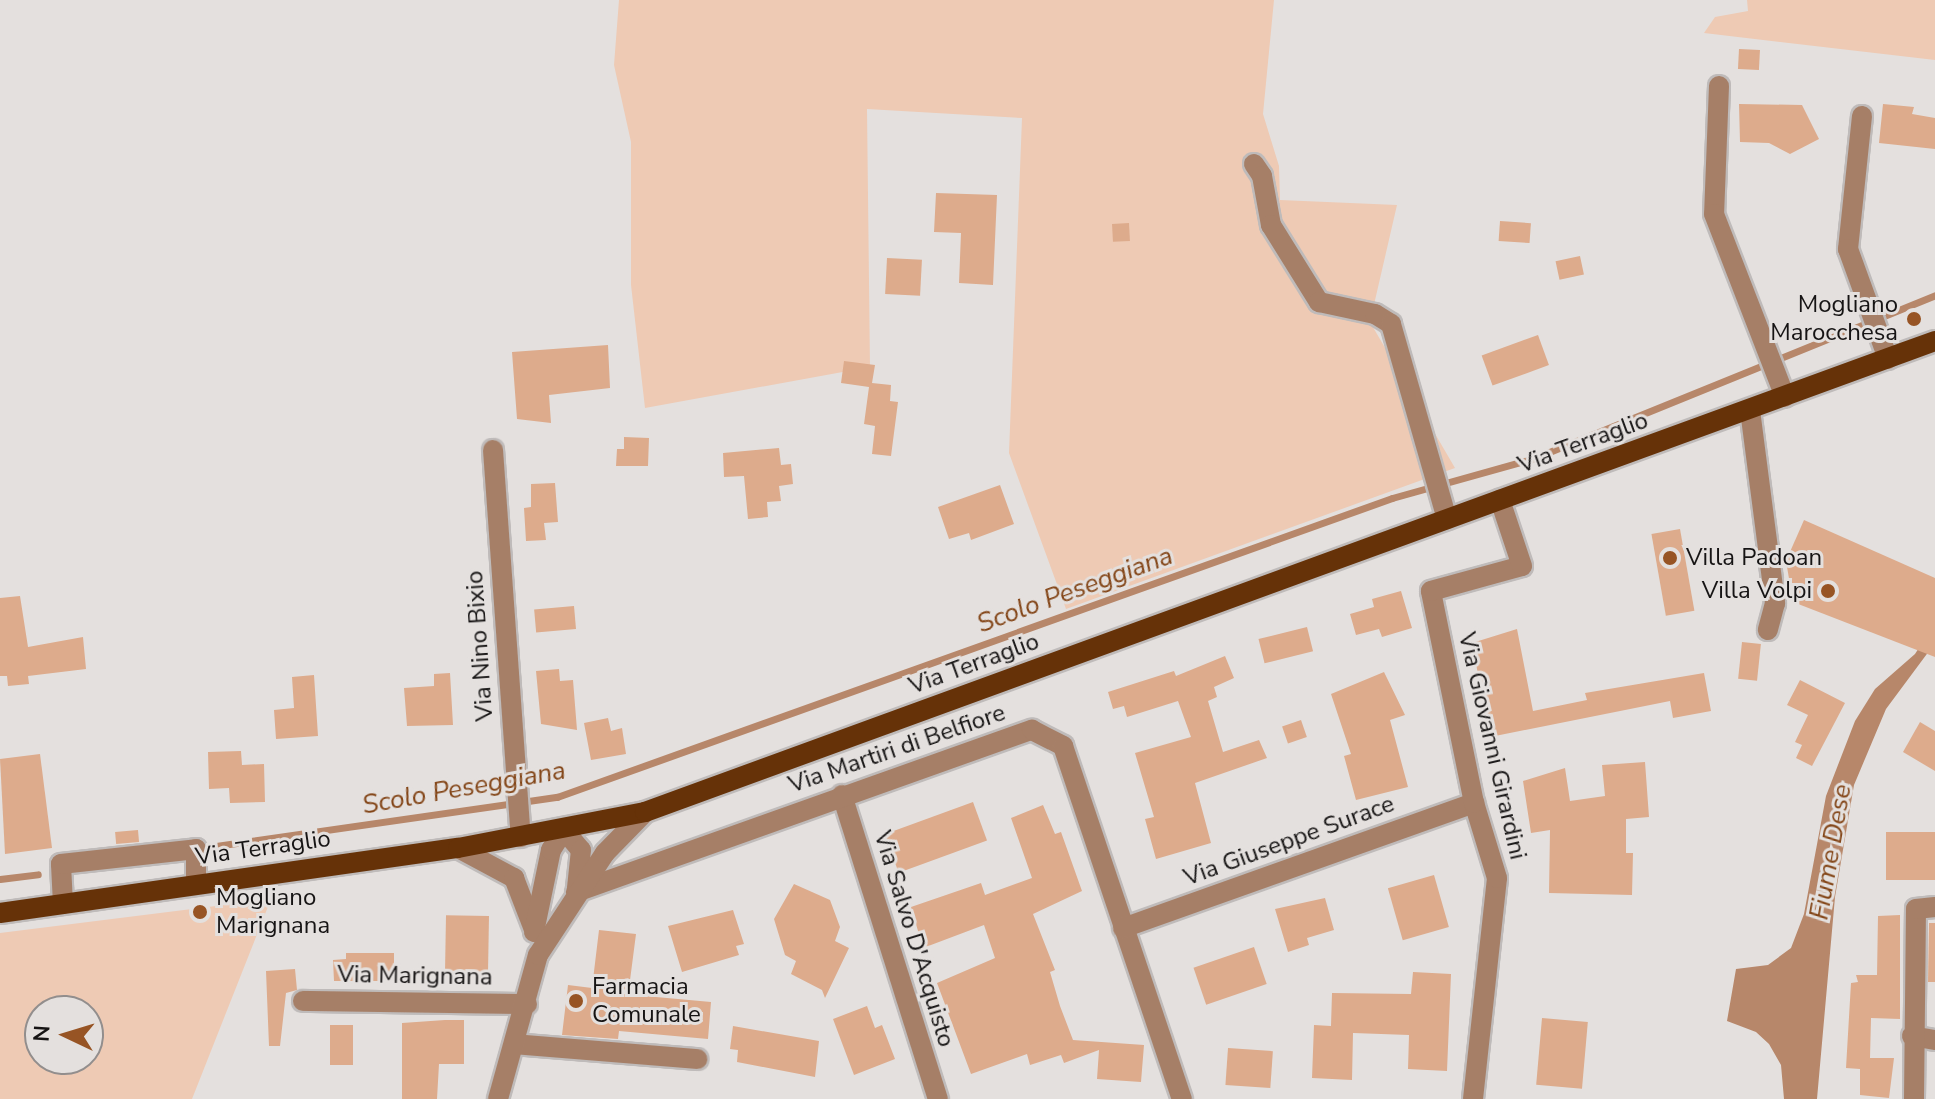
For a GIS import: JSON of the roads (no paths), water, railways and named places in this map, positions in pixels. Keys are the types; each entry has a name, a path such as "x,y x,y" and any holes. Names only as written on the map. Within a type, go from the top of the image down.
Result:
{"main road":[{"name":"Via Terraglio","path":"0,913 458,848 520,828 564,830 645,812 1935,341"}],"street":[{"path":"1719,86 1714,214 1785,397"},
{"path":"1862,116 1848,249 1888,359"},
{"path":"1254,164 1262,176 1271,225 1319,302 1337,310 1366,311 1391,324 1447,519"},
{"path":"1750,410 1775,603 1768,630"},
{"name":"Via Nino Bixio","path":"493,450 520,828"},
{"name":"Via Giovanni Girardini","path":"1473,1099 1497,878 1474,803 1431,591 1522,566 1500,500"},
{"name":"Via Martiri di Belfiore","path":"576,892 1032,730 1063,746 1182,1099"},
{"name":"Via Salvo D'Acquisto","path":"842,795 938,1099"},
{"name":"Via Giuseppe Surace","path":"1123,928 1474,803"},
{"path":"498,1099 527,1004 538,955 576,892 605,853 645,812"},
{"path":"534,932 551,850 564,830 581,850 576,892"},
{"path":"458,848 514,878 530,910 538,955"},
{"path":"63,904 61,864 196,849 196,884"},
{"path":"1914,1099 1912,1036 1916,909 1935,907"},
{"name":"Via Marignana","path":"303,1001 527,1004"},
{"path":"1912,1036 1935,1040"},
{"path":"514,1044 697,1059"}],"water":[{"name":"Fiume Dese","path":"1935,623 1935,643 1886,709 1854,785 1835,897 1817,1099 1784,1099 1781,1065 1769,1044 1756,1032 1727,1021 1736,969 1768,965 1791,948 1804,914 1826,796 1855,721 1875,689 1915,654"}],"waterway":[{"name":"Scolo Peseggiana","path":"209,847 557,797 1392,498 1532,459 1935,295"},
{"name":"Scolo Peseggiana","path":"0,879 38,874"}],"place":[{"name":"Mogliano Marocchesa","path":"1914,319"},
{"name":"Villa Padoan","path":"1670,558"},
{"name":"Villa Volpi","path":"1828,591"},
{"name":"Mogliano Marignana","path":"200,912"},
{"name":"Farmacia Comunale","path":"576,1001"}]}
